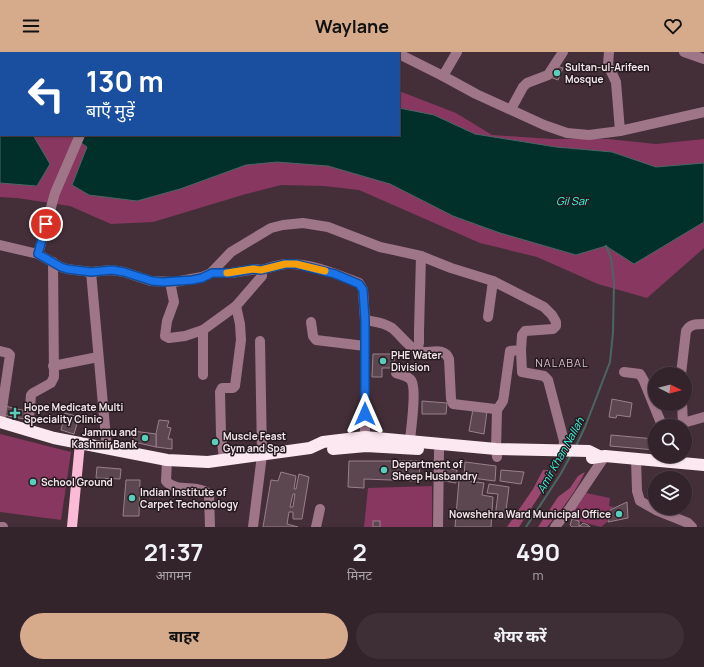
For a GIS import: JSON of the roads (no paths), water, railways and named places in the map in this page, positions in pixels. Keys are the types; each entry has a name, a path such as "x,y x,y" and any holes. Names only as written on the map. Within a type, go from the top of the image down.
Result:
{"highway":[{"path":"0,422 28,431 107,449 167,460 197,462 310,448 324,449 366,446 440,447 497,453 595,455 648,459"},
{"path":"310,448 324,442 365,437 410,440 440,447"},
{"path":"692,463 704,465"}],"main road":[{"path":"72,527 80,443"}],"street":[{"path":"444,76 457,52"},
{"path":"511,109 523,87 527,83 548,75 563,52"},
{"path":"609,52 608,65 616,82 620,131"},
{"path":"684,52 704,60"},
{"path":"400,54 444,76 476,94 544,125 567,132 589,135 620,131 704,112"},
{"path":"38,254 55,193 80,136"},
{"path":"0,245 38,254 67,269 91,272 112,270 124,272 152,281 170,282 202,278 212,273 225,257 238,247 271,228 303,222 328,227 380,247 421,256 451,268 493,281 544,307 552,315 556,322 556,326 553,329 526,331 523,333 521,350 522,372 544,376 548,380 564,441 563,454"},
{"path":"417,350 419,337 421,256"},
{"path":"28,431 33,393 51,383 54,377 53,262"},
{"path":"212,273 231,273 253,269 261,270 285,264 296,264 335,274 359,284 363,290 365,320 365,437"},
{"path":"170,282 174,302 167,321 165,333 166,338 190,336 203,330 236,306 262,276 261,270"},
{"path":"91,272 107,449"},
{"path":"488,317 493,281"},
{"path":"224,459 221,434 220,392 222,388 233,388 235,386 241,340 240,324 236,306"},
{"path":"365,320 384,324 417,350 445,352 450,358 451,399 453,404 497,410"},
{"path":"311,322 312,336 316,340 365,346"},
{"path":"682,367 686,331 689,326 704,324"},
{"path":"203,330 203,375"},
{"path":"253,527 262,455 260,341"},
{"path":"497,453 497,410 503,401 509,353 512,350 521,350"},
{"path":"0,351 10,355 0,422"},
{"path":"53,366 98,357"},
{"path":"624,372 640,374 659,419"},
{"path":"396,373 411,380 414,387 410,440"},
{"path":"692,420 704,417"},
{"path":"438,527 440,447"},
{"path":"555,527 570,508 595,455"},
{"path":"636,459 637,491 640,500 656,510 688,523 692,527"},
{"path":"167,460 166,481 169,484 176,487 201,490 209,494 210,527"},
{"path":"316,527 320,509"}],"water":[{"name":"Gil Sar","path":"400,108 434,115 475,134 556,147 612,152 656,167 704,163 704,222 634,264 606,246 576,255 500,233 453,216 390,184 328,166 277,162 246,165 180,189 137,201 89,195 72,185 87,147 71,136 400,136"},
{"path":"0,136 34,136 50,164 37,186 0,183"}],"waterway":[{"name":"Amir Khan Nallah","path":"576,446 585,427 610,362 613,332 614,282 611,258 606,246"},
{"name":"Amir Khan Nallah","path":"526,527 560,475 571,455"}],"place":[{"name":"Sultan-ul-Arifeen Mosque","path":"557,73"},
{"name":"PHE Water Division","path":"383,361"},
{"name":"Hope Medicate Multi Speciality Clinic","path":"15,413"},
{"name":"Jammu and Kashmir Bank","path":"145,438"},
{"name":"Muscle Feast Gym and Spa","path":"215,442"},
{"name":"Department of Sheep Husbandry","path":"384,470"},
{"name":"School Ground","path":"33,482"},
{"name":"Indian Institute of Carpet Techonology","path":"132,498"},
{"name":"Nowshehra Ward Municipal Office","path":"619,514"}],"district":[{"name":"NALABAL","path":"562,362"}]}
